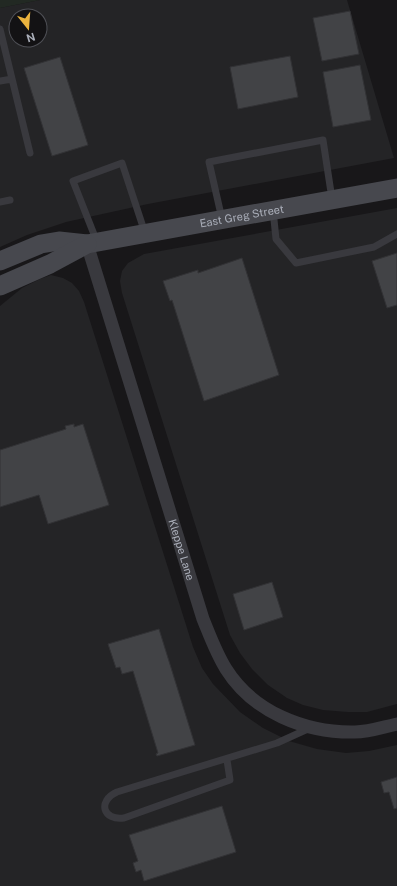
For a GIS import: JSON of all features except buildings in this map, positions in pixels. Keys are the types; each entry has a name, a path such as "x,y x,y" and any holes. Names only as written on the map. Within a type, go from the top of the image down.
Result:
{"main road":[{"name":"East Greg Street","path":"0,261 42,244 59,241 92,243 397,188"},
{"name":"East Greg Street","path":"0,286 50,264 92,243"}],"street":[{"name":"Kleppe Lane","path":"92,243 137,409 203,619 213,645 227,670 245,691 264,707 284,719 311,728 356,732 397,724"}],"lane":[{"path":"0,29 30,153"},
{"path":"0,81 12,79"},
{"path":"222,219 209,162 323,140 332,200"},
{"path":"92,243 72,181 122,163 145,233"},
{"path":"397,188 397,198"},
{"path":"0,202 10,200"},
{"path":"273,210 276,239 296,262 374,247 397,234"},
{"path":"227,760 230,780 124,818 115,819 110,817 106,810 105,802 109,796 117,792 277,744 311,728"}],"shaded area":[{"path":"0,0 40,0 0,8"},
{"path":"40,0 347,0 394,158 148,204 66,222 27,235 0,247 0,8"},
{"path":"397,208 397,704 367,712 323,710 303,705 287,698 268,685 252,669 240,653 230,635 122,293 120,281 122,271 128,263 144,254"},
{"path":"51,275 63,278 72,283 79,291 84,302 193,647 202,668 213,684 240,712 263,728 289,741 317,749 346,753 369,751 397,745 397,886 0,886 0,306 22,288"}]}
